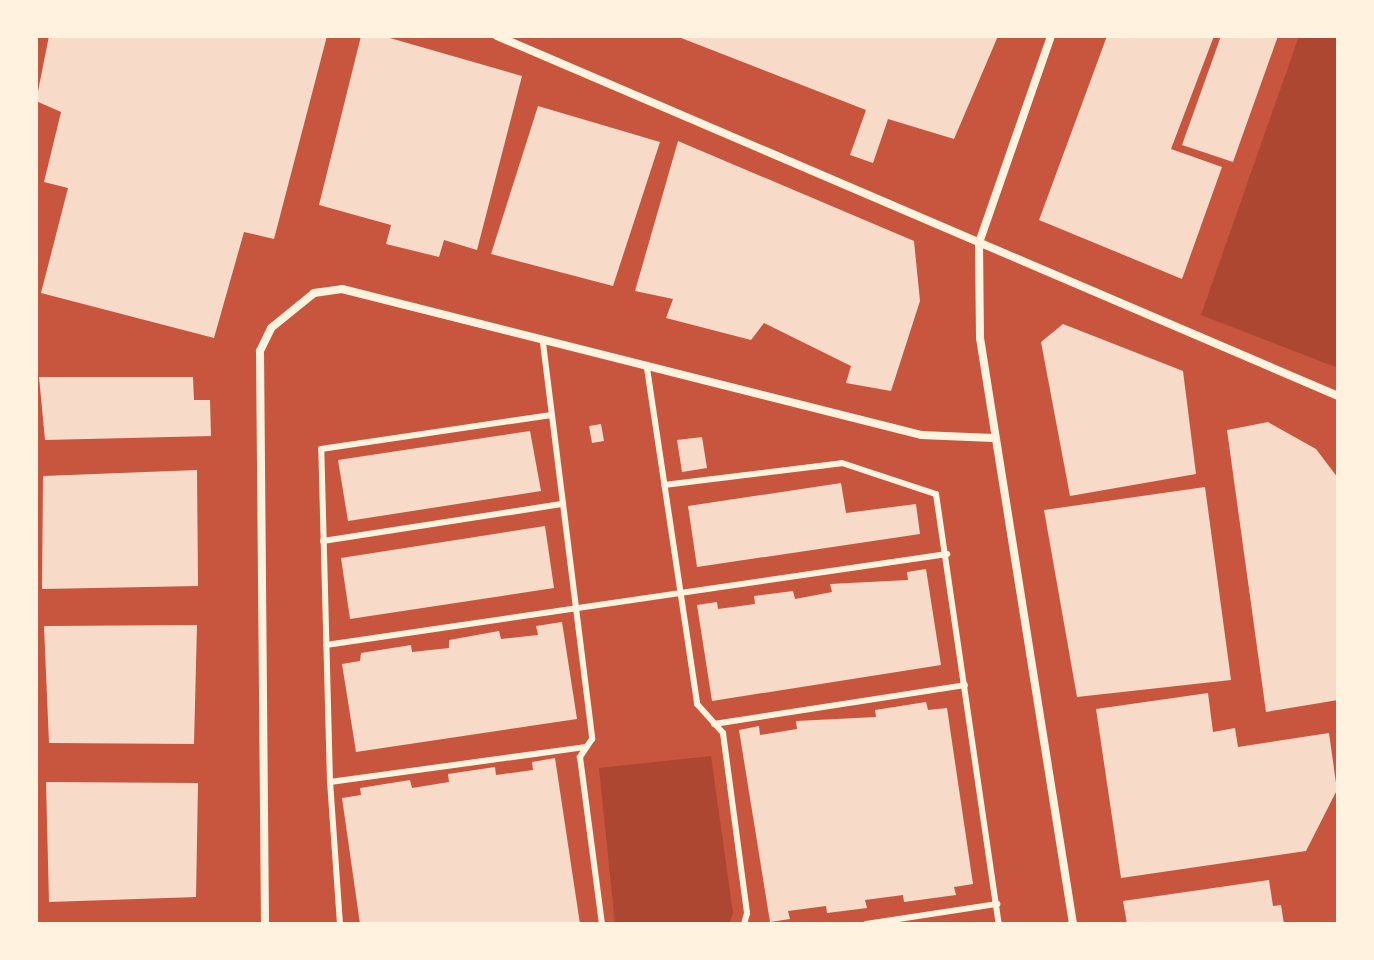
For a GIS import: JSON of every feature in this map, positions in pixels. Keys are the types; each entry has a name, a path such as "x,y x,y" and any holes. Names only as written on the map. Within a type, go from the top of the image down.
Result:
{"street":[{"path":"497,36 1338,396"},
{"path":"1051,36 979,243 980,338 993,438 1073,924"},
{"path":"265,924 260,351 271,328 294,306 314,293 342,289 543,343 921,435 993,438"}],"lane":[{"path":"543,343 592,739 580,757 602,924"},
{"path":"647,368 697,704 723,733 747,913 744,924"},
{"path":"340,924 330,782 321,449 552,415"},
{"path":"664,485 842,463 936,494 999,924"},
{"path":"323,541 563,504"},
{"path":"326,645 680,589 947,554"},
{"path":"714,724 965,685"},
{"path":"330,782 587,747"},
{"path":"866,924 997,904"}],"shaded area":[{"path":"1299,36 1338,36 1338,368 1201,315"},
{"path":"711,756 733,913 729,924 615,924 599,768"}],"building":[{"path":"49,36 327,36 274,239 244,232 214,338 41,293 68,188 44,182 61,112 36,101"},
{"path":"361,36 383,36 522,76 477,250 444,240 439,257 386,244 391,225 319,205"},
{"path":"676,36 998,36 954,139 888,119 873,163 850,155 866,110"},
{"path":"1107,36 1214,36 1171,149 1222,167 1182,279 1039,220"},
{"path":"1221,36 1278,36 1233,162 1182,145"},
{"path":"538,106 660,142 613,286 491,254"},
{"path":"678,141 914,241 920,301 891,391 846,383 851,366 764,323 751,340 666,318 673,299 635,291"},
{"path":"1063,324 1183,371 1196,474 1070,496 1041,342"},
{"path":"39,377 193,377 194,400 210,400 211,436 45,440"},
{"path":"1268,422 1316,449 1338,478 1338,700 1266,712 1227,430"},
{"path":"601,424 604,441 592,443 589,426"},
{"path":"530,431 541,491 348,521 338,460"},
{"path":"702,437 707,468 682,472 677,440"},
{"path":"197,470 198,586 42,589 43,476"},
{"path":"841,483 846,513 916,504 920,534 697,567 688,506"},
{"path":"1205,487 1231,680 1077,697 1044,510"},
{"path":"545,526 554,588 350,619 341,558"},
{"path":"926,569 941,665 712,701 697,605 717,602 718,609 755,604 754,596 793,591 795,599 832,592 830,584 908,580 907,572"},
{"path":"562,622 577,719 356,752 342,664 360,661 361,653 411,645 412,652 449,648 449,640 499,631 501,639 538,635 536,626"},
{"path":"197,625 194,744 49,743 44,626"},
{"path":"1208,693 1213,732 1235,728 1238,747 1329,733 1337,790 1306,851 1121,878 1096,709"},
{"path":"926,702 928,710 947,708 973,884 954,887 956,895 904,902 903,895 865,900 867,908 827,913 826,906 788,911 790,919 770,922 739,730 759,726 760,735 797,729 796,721 876,717 875,710"},
{"path":"555,758 580,924 360,924 342,798 361,795 360,788 410,780 412,788 449,782 448,774 495,767 496,775 533,770 532,762"},
{"path":"46,782 198,783 196,897 49,902"},
{"path":"1269,880 1273,906 1281,905 1284,924 1127,924 1123,901"}]}
